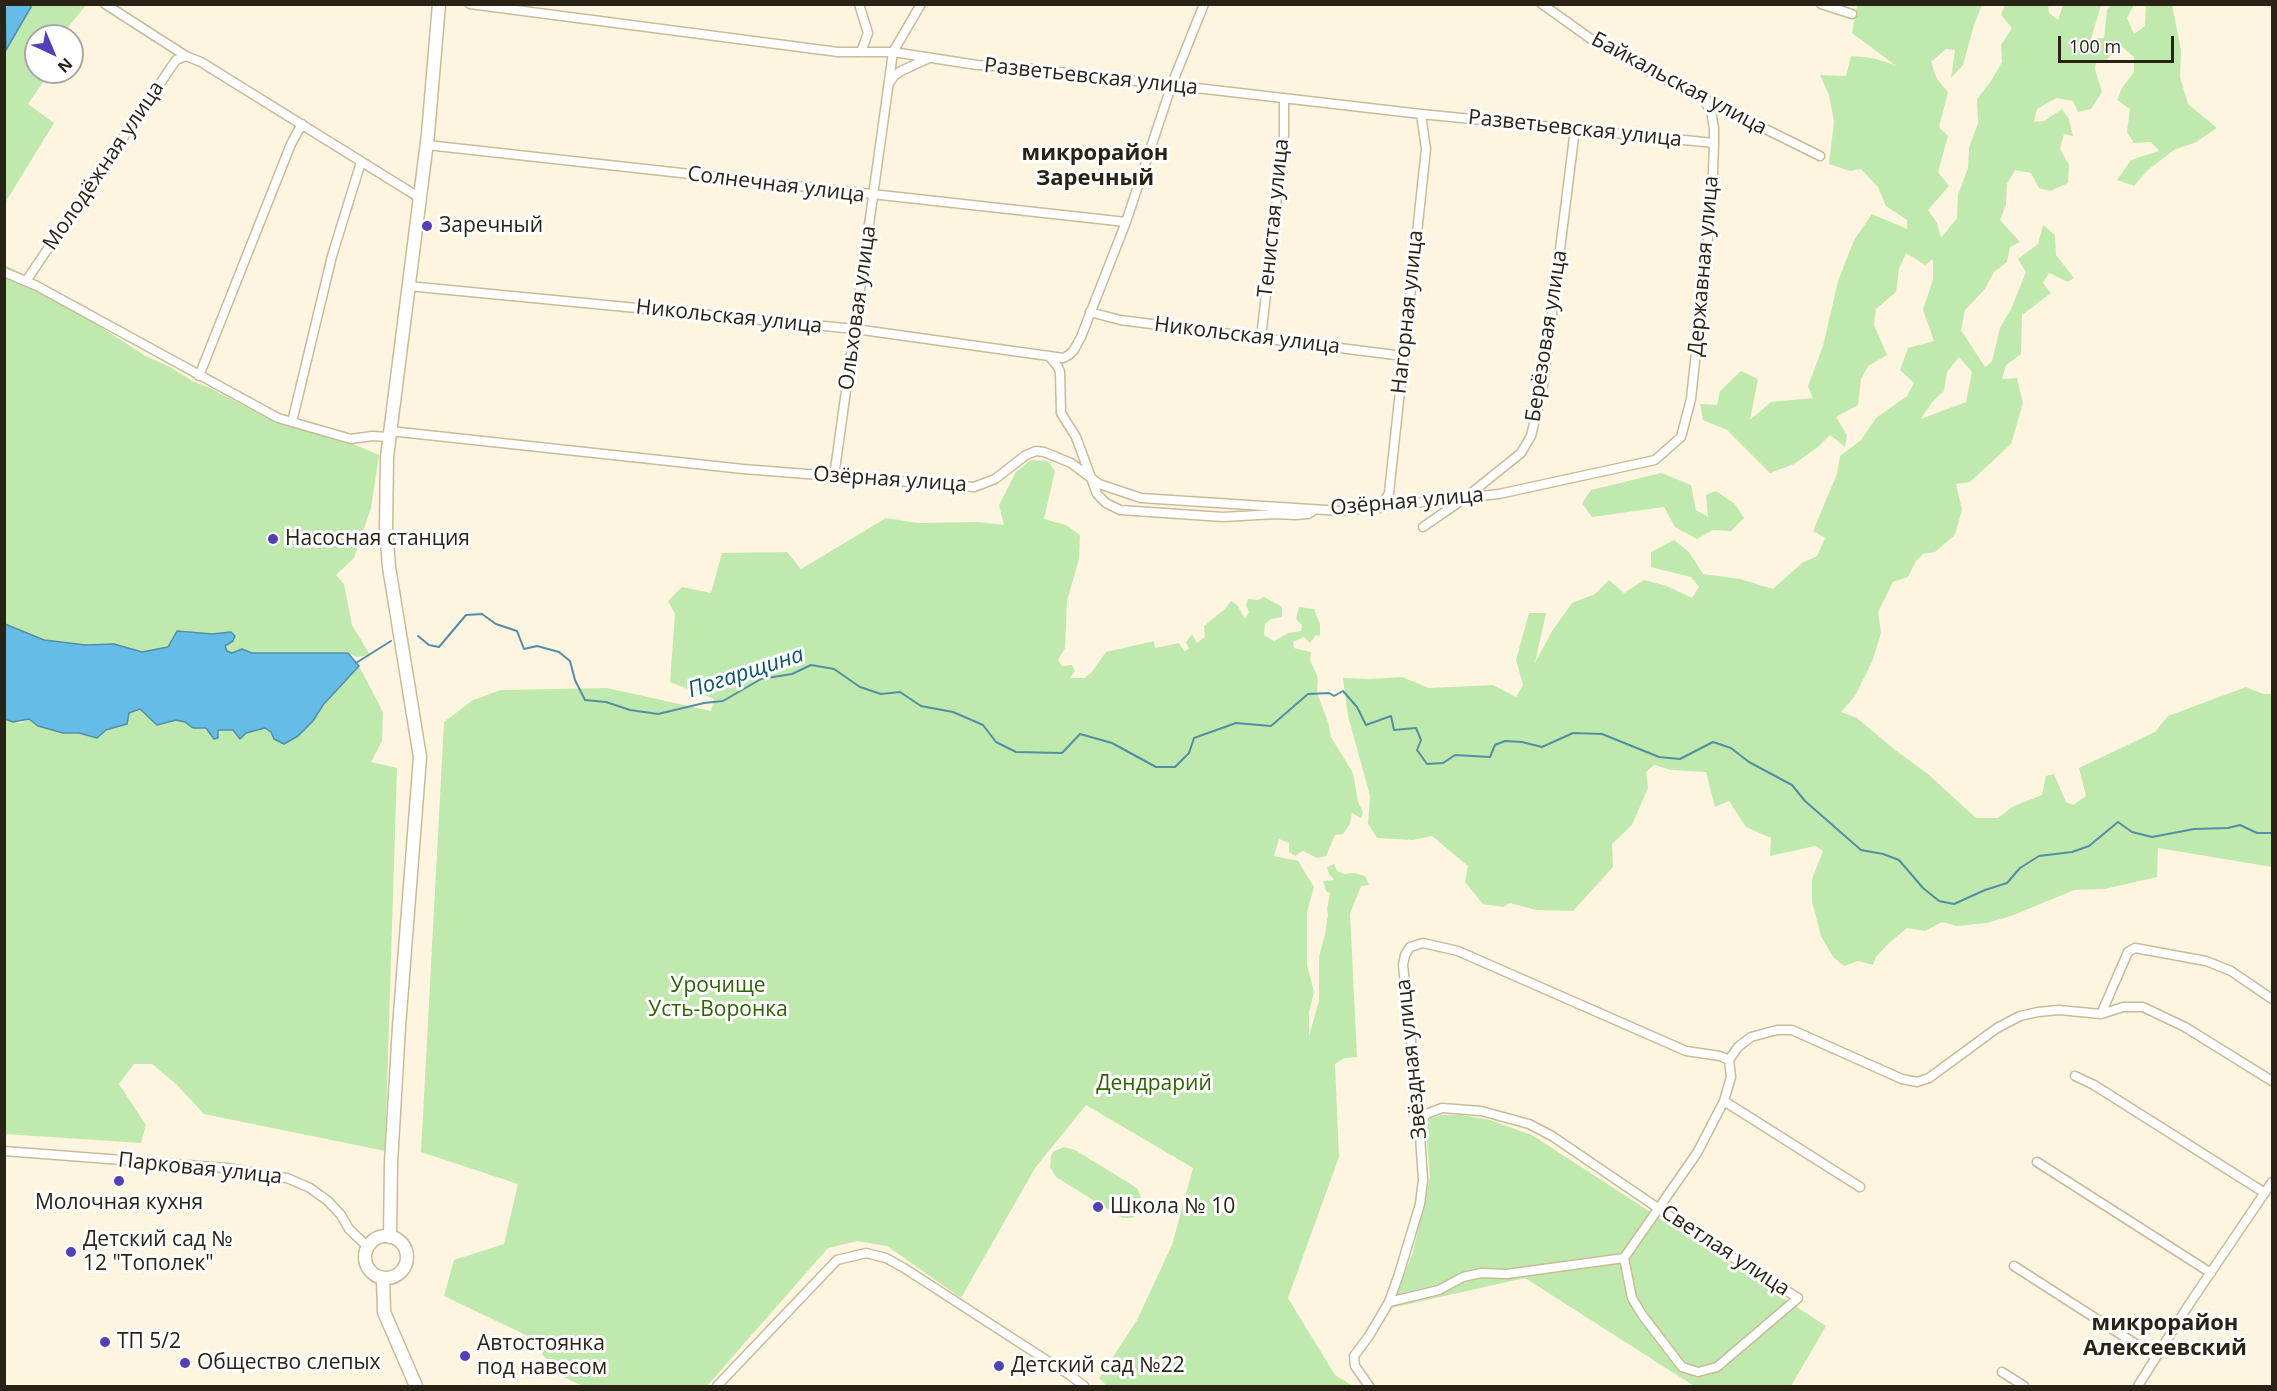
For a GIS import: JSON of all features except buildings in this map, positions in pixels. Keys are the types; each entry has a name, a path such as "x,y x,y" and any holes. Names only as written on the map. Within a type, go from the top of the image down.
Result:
{"street":[{"path":"105,4 186,56 201,62 420,198"},
{"path":"390,1237 391,1163 399,1027 420,757 388,567 386,498 389,434 427,145 439,4"},
{"name":"Разветьевская улица","path":"470,4 838,52 893,52 977,65 1172,84 1421,114 1714,143"},
{"path":"859,4 868,33 861,52"},
{"name":"Ольховая улица","path":"834,477 893,52 921,4"},
{"path":"1049,356 1063,358 1074,350 1126,222 1172,84 1204,4"},
{"name":"Байкальская улица","path":"1542,4 1590,39 1642,68 1820,156"},
{"path":"1821,4 1852,14"},
{"name":"Молодёжная улица","path":"26,281 176,60 186,56"},
{"path":"890,82 901,71 929,58"},
{"name":"Державная улица","path":"1681,437 1691,399 1712,202 1714,128 1712,111 1701,96"},
{"name":"Тенистая улица","path":"1261,338 1284,135 1284,98"},
{"name":"Нагорная улица","path":"1380,508 1389,493 1426,149 1421,114"},
{"path":"199,376 291,144 302,124"},
{"name":"Берёзовая улица","path":"1423,527 1465,498 1521,453 1531,436 1543,386 1575,129"},
{"name":"Солнечная улица","path":"427,145 1126,222"},
{"path":"4,272 26,281 278,418 292,422 332,256 361,162"},
{"name":"Никольская улица","path":"408,286 855,329 1049,356"},
{"name":"Никольская улица","path":"1090,312 1120,320 1403,356"},
{"path":"1049,356 1060,372 1061,413 1076,437 1097,494 1106,503 1120,510 1223,517 1302,515 1316,510"},
{"name":"Озёрная улица","path":"292,422 351,439 389,434 834,477 974,487 995,479 1026,455 1036,451 1044,452 1071,464 1099,484 1141,498 1341,511 1499,494 1655,460 1681,437"},
{"name":"Звёздная улица","path":"1370,1386 1355,1366 1354,1356 1389,1302 1420,1204 1422,1180 1419,1128 1403,965 1410,947 1423,943 1458,951 1686,1051 1720,1056 1729,1060"},
{"path":"2101,1014 2128,952 2135,948 2206,961 2231,971 2272,999"},
{"path":"1389,1302 1439,1290 1463,1277 1481,1273 1507,1274 1624,1258 1697,1153 1724,1101 1731,1077 1729,1060 1738,1047 1751,1037 1777,1030 1792,1030 1902,1079 1917,1082 1929,1078 1997,1028 2020,1016 2059,1010 2101,1014 2123,1007 2143,1007 2185,1027 2272,1081"},
{"path":"2075,1076 2094,1085 2265,1193"},
{"path":"1724,1101 1860,1187"},
{"name":"Светлая улица","path":"1419,1128 1426,1114 1442,1108 1481,1111 1529,1124 1552,1136 1658,1209 1798,1298 1717,1367 1698,1372 1682,1367 1643,1316 1632,1298 1624,1258"},
{"name":"Парковая улица","path":"4,1151 227,1168 286,1178 310,1188 328,1201 341,1215 349,1229 368,1247"},
{"path":"2037,1162 2211,1273"},
{"path":"2138,1386 2272,1182"},
{"path":"380,1237 390,1237 403,1244 407,1253 406,1263 397,1275 383,1278 374,1274 367,1266 365,1256 368,1247 380,1237"},
{"path":"717,1386 837,1260 866,1253 886,1258 904,1268 1084,1386"},
{"path":"2014,1266 2156,1357"},
{"path":"383,1278 384,1312 416,1386"},
{"path":"2002,1372 2024,1386"}],"green space":[{"path":"5,5 86,5 71,24 24,24 24,84 42,84 28,104 54,123 5,203"},
{"path":"1857,5 1982,5 1963,65 1951,78 1955,50 1946,49 1931,62 1937,79 1948,92 1939,127 1948,136 1938,172 1949,186 1928,210 1937,223 1941,238 1957,218 1958,195 1968,168 1969,148 1978,123 1977,99 2002,62 2001,45 2012,28 2001,15 2005,5 2048,5 2049,13 2058,20 2063,5 2101,5 2091,39 2104,38 2107,10 2111,5 2134,5 2127,18 2134,34 2145,26 2146,5 2172,5 2181,50 2180,77 2188,104 2217,128 2196,142 2174,150 2148,170 2134,186 2117,180 2131,160 2159,151 2151,142 2134,143 2127,132 2130,109 2117,100 2122,88 2134,72 2134,57 2121,46 2103,63 2096,60 2095,69 2102,92 2091,109 2078,112 2073,101 2056,98 2037,109 2034,122 2044,121 2062,109 2069,119 2073,136 2064,134 2060,149 2069,165 2068,183 2050,191 2039,188 2031,173 2015,170 2007,184 2006,205 2000,220 2020,242 2010,247 2007,262 1994,272 1985,289 1965,310 1961,330 1985,367 1992,361 2000,328 2012,307 2026,272 2018,259 2038,244 2043,225 2055,235 2056,255 2074,278 2068,282 2049,273 2043,283 2051,293 2022,315 2021,354 2006,365 2002,379 2017,378 2023,403 2011,444 1970,482 1956,484 1962,510 1955,535 1935,552 1923,554 1916,561 1908,577 1893,582 1878,612 1881,633 1872,662 1855,696 1841,712 1857,718 1928,774 1976,818 1998,818 2012,807 2042,795 2046,776 2054,774 2066,802 2073,805 2086,796 2079,768 2155,732 2168,716 2246,687 2263,694 2272,694 2272,867 2158,848 2157,877 2105,889 2074,890 2014,915 1987,923 1957,926 1942,922 1925,931 1907,928 1887,945 1876,957 1873,965 1858,961 1844,966 1833,957 1821,936 1812,902 1812,879 1823,851 1815,846 1770,856 1771,838 1746,827 1729,801 1715,807 1706,772 1671,770 1654,765 1646,772 1648,788 1632,825 1612,844 1613,867 1573,911 1536,910 1510,903 1503,907 1483,904 1465,882 1468,866 1432,836 1413,840 1377,838 1368,824 1370,796 1348,716 1343,678 1402,677 1429,688 1493,685 1516,697 1523,685 1516,660 1529,613 1546,613 1535,663 1552,631 1572,603 1595,594 1609,580 1624,593 1644,580 1667,586 1692,598 1699,587 1691,577 1651,567 1651,552 1674,540 1689,552 1703,574 1740,579 1773,589 1802,563 1817,556 1825,538 1813,531 1837,474 1840,456 1861,440 1876,418 1907,396 1914,383 1900,370 1908,348 1934,341 1923,310 1933,279 1933,259 1925,265 1906,253 1899,269 1896,292 1876,309 1874,325 1887,355 1868,366 1861,379 1858,405 1836,417 1847,435 1845,447 1830,435 1794,464 1770,473 1727,430 1703,420 1700,404 1717,405 1720,391 1741,371 1758,379 1750,420 1771,402 1813,398 1808,386 1823,346 1838,281 1854,240 1872,214 1907,229 1907,220 1886,206 1878,187 1861,169 1850,171 1829,164 1834,122 1829,95 1820,75 1846,76 1851,56 1873,58 1895,65 1852,33","holes":["1959,357 1972,372 1966,402 1921,419 1932,402 1944,391 1947,372"]},
{"path":"4,265 24,274 21,282 88,314 99,326 144,355 194,382 262,415 346,441 379,455 371,508 354,558 336,575 344,584 352,625 370,655 357,657 348,653 251,653 242,649 232,653 227,651 225,646 233,641 235,636 231,632 212,634 177,631 168,647 142,652 114,644 86,645 44,640 5,624"},
{"name":"Урочище Усть-Воронка","path":"1031,460 1048,461 1055,471 1044,519 1066,525 1080,535 1079,559 1067,601 1065,648 1058,660 1062,666 1072,665 1075,671 1070,678 1084,678 1091,673 1106,652 1154,641 1155,648 1179,643 1184,651 1189,649 1186,642 1192,634 1197,643 1205,637 1204,626 1231,601 1238,606 1245,619 1249,612 1246,605 1248,599 1258,600 1264,597 1282,607 1282,617 1271,619 1265,624 1264,635 1274,641 1288,633 1301,631 1302,625 1296,619 1299,607 1314,609 1320,624 1320,636 1316,635 1310,643 1304,637 1293,642 1294,648 1311,652 1310,660 1318,678 1317,693 1331,737 1353,773 1358,802 1363,812 1361,818 1352,813 1350,824 1343,834 1335,835 1326,856 1317,858 1303,851 1295,856 1289,852 1289,843 1279,839 1274,856 1298,861 1314,887 1307,912 1307,965 1314,992 1309,1012 1309,1036 1319,1001 1319,957 1325,934 1330,893 1326,891 1323,881 1334,880 1327,867 1334,864 1337,871 1344,874 1355,873 1365,876 1369,885 1361,886 1350,914 1357,1057 1345,1058 1335,1064 1339,1157 1288,1298 1335,1375 1353,1386 1107,1386 1099,1378 1137,1320 1172,1245 1193,1168 1086,1105 1035,1168 961,1298 887,1246 857,1241 828,1248 707,1386 583,1386 557,1374 530,1337 444,1296 454,1260 504,1244 518,1184 421,1152 444,722 473,700 501,690 607,688 711,711 714,699 670,682 675,614 668,601 682,587 711,593 722,553 787,552 801,569 886,518 918,523 979,522 1004,525 999,505 1016,472"},
{"path":"1661,473 1691,485 1696,510 1708,517 1706,495 1716,491 1735,504 1744,518 1731,531 1713,530 1697,539 1675,527 1664,507 1592,517 1582,503 1591,490"},
{"path":"359,666 383,712 382,741 371,762 397,768 385,1151 204,1114 176,1084 152,1064 134,1064 119,1084 146,1125 141,1143 5,1134 4,719 20,723 29,719 38,726 96,738 106,730 120,727 129,713 140,709 157,725 176,720 185,722 193,728 234,730 246,733 265,728 271,732 313,721 323,705"},
{"path":"1442,1115 1462,1115 1490,1120 1532,1135 1826,1326 1791,1386 1694,1386 1525,1278 1391,1308 1413,1252 1430,1177 1426,1131 1430,1118"},
{"path":"1064,1147 1075,1150 1137,1188 1143,1202 1140,1212 1132,1218 1122,1218 1056,1177 1050,1167 1051,1156 1054,1151"}],"water":[{"path":"5,4 31,5 6,50"},
{"path":"5,624 44,640 86,645 114,644 142,652 168,647 177,631 212,634 231,632 235,636 233,641 225,646 227,651 232,653 242,649 252,653 348,653 359,666 323,705 313,721 298,736 284,744 274,739 271,732 265,728 246,733 240,739 233,730 218,730 218,738 214,739 206,728 193,728 185,722 176,720 157,725 140,709 129,713 127,724 106,730 97,738 79,733 63,733 38,726 29,719 13,722 5,719"}],"waterway":[{"name":"Погарщина","path":"418,636 429,645 439,647 466,615 482,614 496,624 517,631 524,649 537,646 559,652 570,661 575,680 585,700 606,702 630,710 658,714 723,701 761,679 792,674 811,665 834,669 860,687 881,694 900,692 921,706 953,712 983,725 996,742 1016,752 1062,753 1080,734 1112,743 1156,767 1175,767 1189,753 1194,738 1236,723 1271,726 1308,694 1329,693 1334,696 1343,691 1357,707 1366,725 1391,716 1394,730 1416,728 1421,740 1417,750 1427,764 1443,763 1455,755 1490,757 1495,745 1505,741 1542,747 1573,733 1602,734 1659,757 1680,759 1713,742 1731,748 1749,762 1792,785 1805,801 1861,850 1899,860 1923,888 1939,901 1954,904 2007,883 2020,868 2039,856 2072,852 2089,846 2118,822 2132,832 2152,837 2194,829 2228,828 2240,825 2257,833 2272,833"},
{"name":"Погарщина","path":"356,663 391,641"}],"place":[{"name":"Заречный","path":"427,226"},
{"name":"Насосная станция","path":"273,539"},
{"name":"Молочная кухня","path":"119,1181"},
{"name":"Школа № 10","path":"1098,1207"},
{"name":"Детский сад № 12 \"Тополек\"","path":"71,1252"},
{"name":"ТП 5/2","path":"105,1342"},
{"name":"Автостоянка под навесом","path":"465,1356"},
{"name":"Общество слепых","path":"185,1363"},
{"name":"Детский сад №22","path":"999,1366"}],"district":[{"name":"микрорайон Заречный","path":"1095,166"},
{"name":"микрорайон Алексеевский","path":"2165,1336"}],"park label":[{"name":"Дендрарий","path":"1154,1084"}]}
